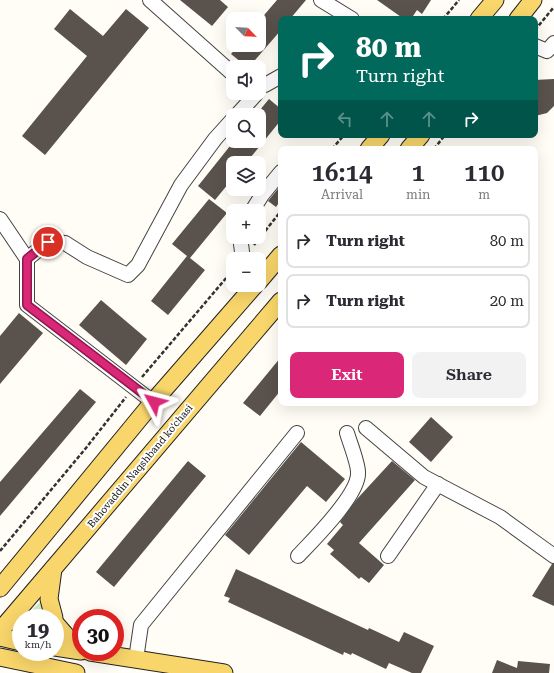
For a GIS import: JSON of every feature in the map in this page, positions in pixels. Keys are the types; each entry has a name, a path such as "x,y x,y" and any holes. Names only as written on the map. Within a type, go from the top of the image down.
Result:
{"main road":[{"path":"482,16 495,0"},
{"path":"520,16 533,0"},
{"path":"372,146 378,138"},
{"path":"412,146 418,138"},
{"path":"266,271 278,258"},
{"path":"0,588 247,292"},
{"name":"Bahovaddin Naqshband ko'chasi","path":"0,631 278,305"},
{"path":"52,609 49,599 53,569"},
{"path":"64,633 72,640"},
{"path":"0,637 12,640"},
{"path":"0,657 73,673"},
{"path":"124,657 224,673"}],"street":[{"path":"150,0 226,68"},
{"path":"321,0 347,16"},
{"path":"538,47 548,51 554,43"},
{"path":"266,85 278,78"},
{"path":"243,108 250,100"},
{"path":"27,259 48,242 65,244 87,257 128,276 138,266 181,185 215,138 226,126"},
{"path":"256,204 278,176"},
{"path":"0,219 27,259 27,305 154,402"},
{"path":"366,428 424,477 500,517 554,556"},
{"path":"136,659 141,625 297,433"},
{"path":"298,556 354,491 359,473 347,434"},
{"path":"388,556 438,484"}],"path":[{"path":"446,16 459,0"},
{"path":"538,26 554,7"},
{"path":"335,146 341,138"},
{"path":"437,146 443,138"},
{"path":"251,248 278,215"},
{"path":"0,551 86,448 147,369 194,317 226,278"}],"green space":[{"path":"42,600 43,609 33,609"}],"building":[{"path":"180,0 220,0 228,7 212,26"},
{"path":"277,0 306,0 293,16 278,16 278,33 266,47 266,13"},
{"path":"377,0 431,0 422,14 417,10 413,16 400,16"},
{"path":"70,9 103,36 126,9 149,28 45,155 22,136 87,56 54,29"},
{"path":"233,52 262,52 255,60 238,60 231,54"},
{"path":"554,79 554,106 547,113 538,115 538,80"},
{"path":"269,99 278,106 278,124 266,138 266,108 262,108"},
{"path":"228,148 258,148 252,156 226,156 226,187 215,200 198,186"},
{"path":"278,189 278,204 276,207 268,201"},
{"path":"209,199 226,212 226,214 190,258 205,270 168,315 151,301 187,256 172,244"},
{"path":"101,300 147,339 126,365 79,325"},
{"path":"19,313 43,333 0,384 0,336"},
{"path":"278,361 278,394 260,416 243,403"},
{"path":"80,389 96,402 0,516 0,482"},
{"path":"431,417 453,437 431,462 409,442"},
{"path":"301,442 345,479 326,502 307,486 249,555 225,535"},
{"path":"188,461 206,476 114,587 96,572"},
{"path":"392,461 415,480 359,543 384,565 369,583 361,577 359,579 330,554 334,550 327,544 343,525 340,522 357,499"},
{"path":"552,564 554,564 554,606 532,596"},
{"path":"236,569 368,630 369,628 399,642 404,632 434,646 421,673 412,673 389,663 386,669 352,653 351,655 344,652 343,655 228,602 230,598 224,596"},
{"path":"497,660 517,668 518,661 550,664 549,673 492,673"}],"route":[{"path":"48,242 27,259 27,305 154,402"}]}
